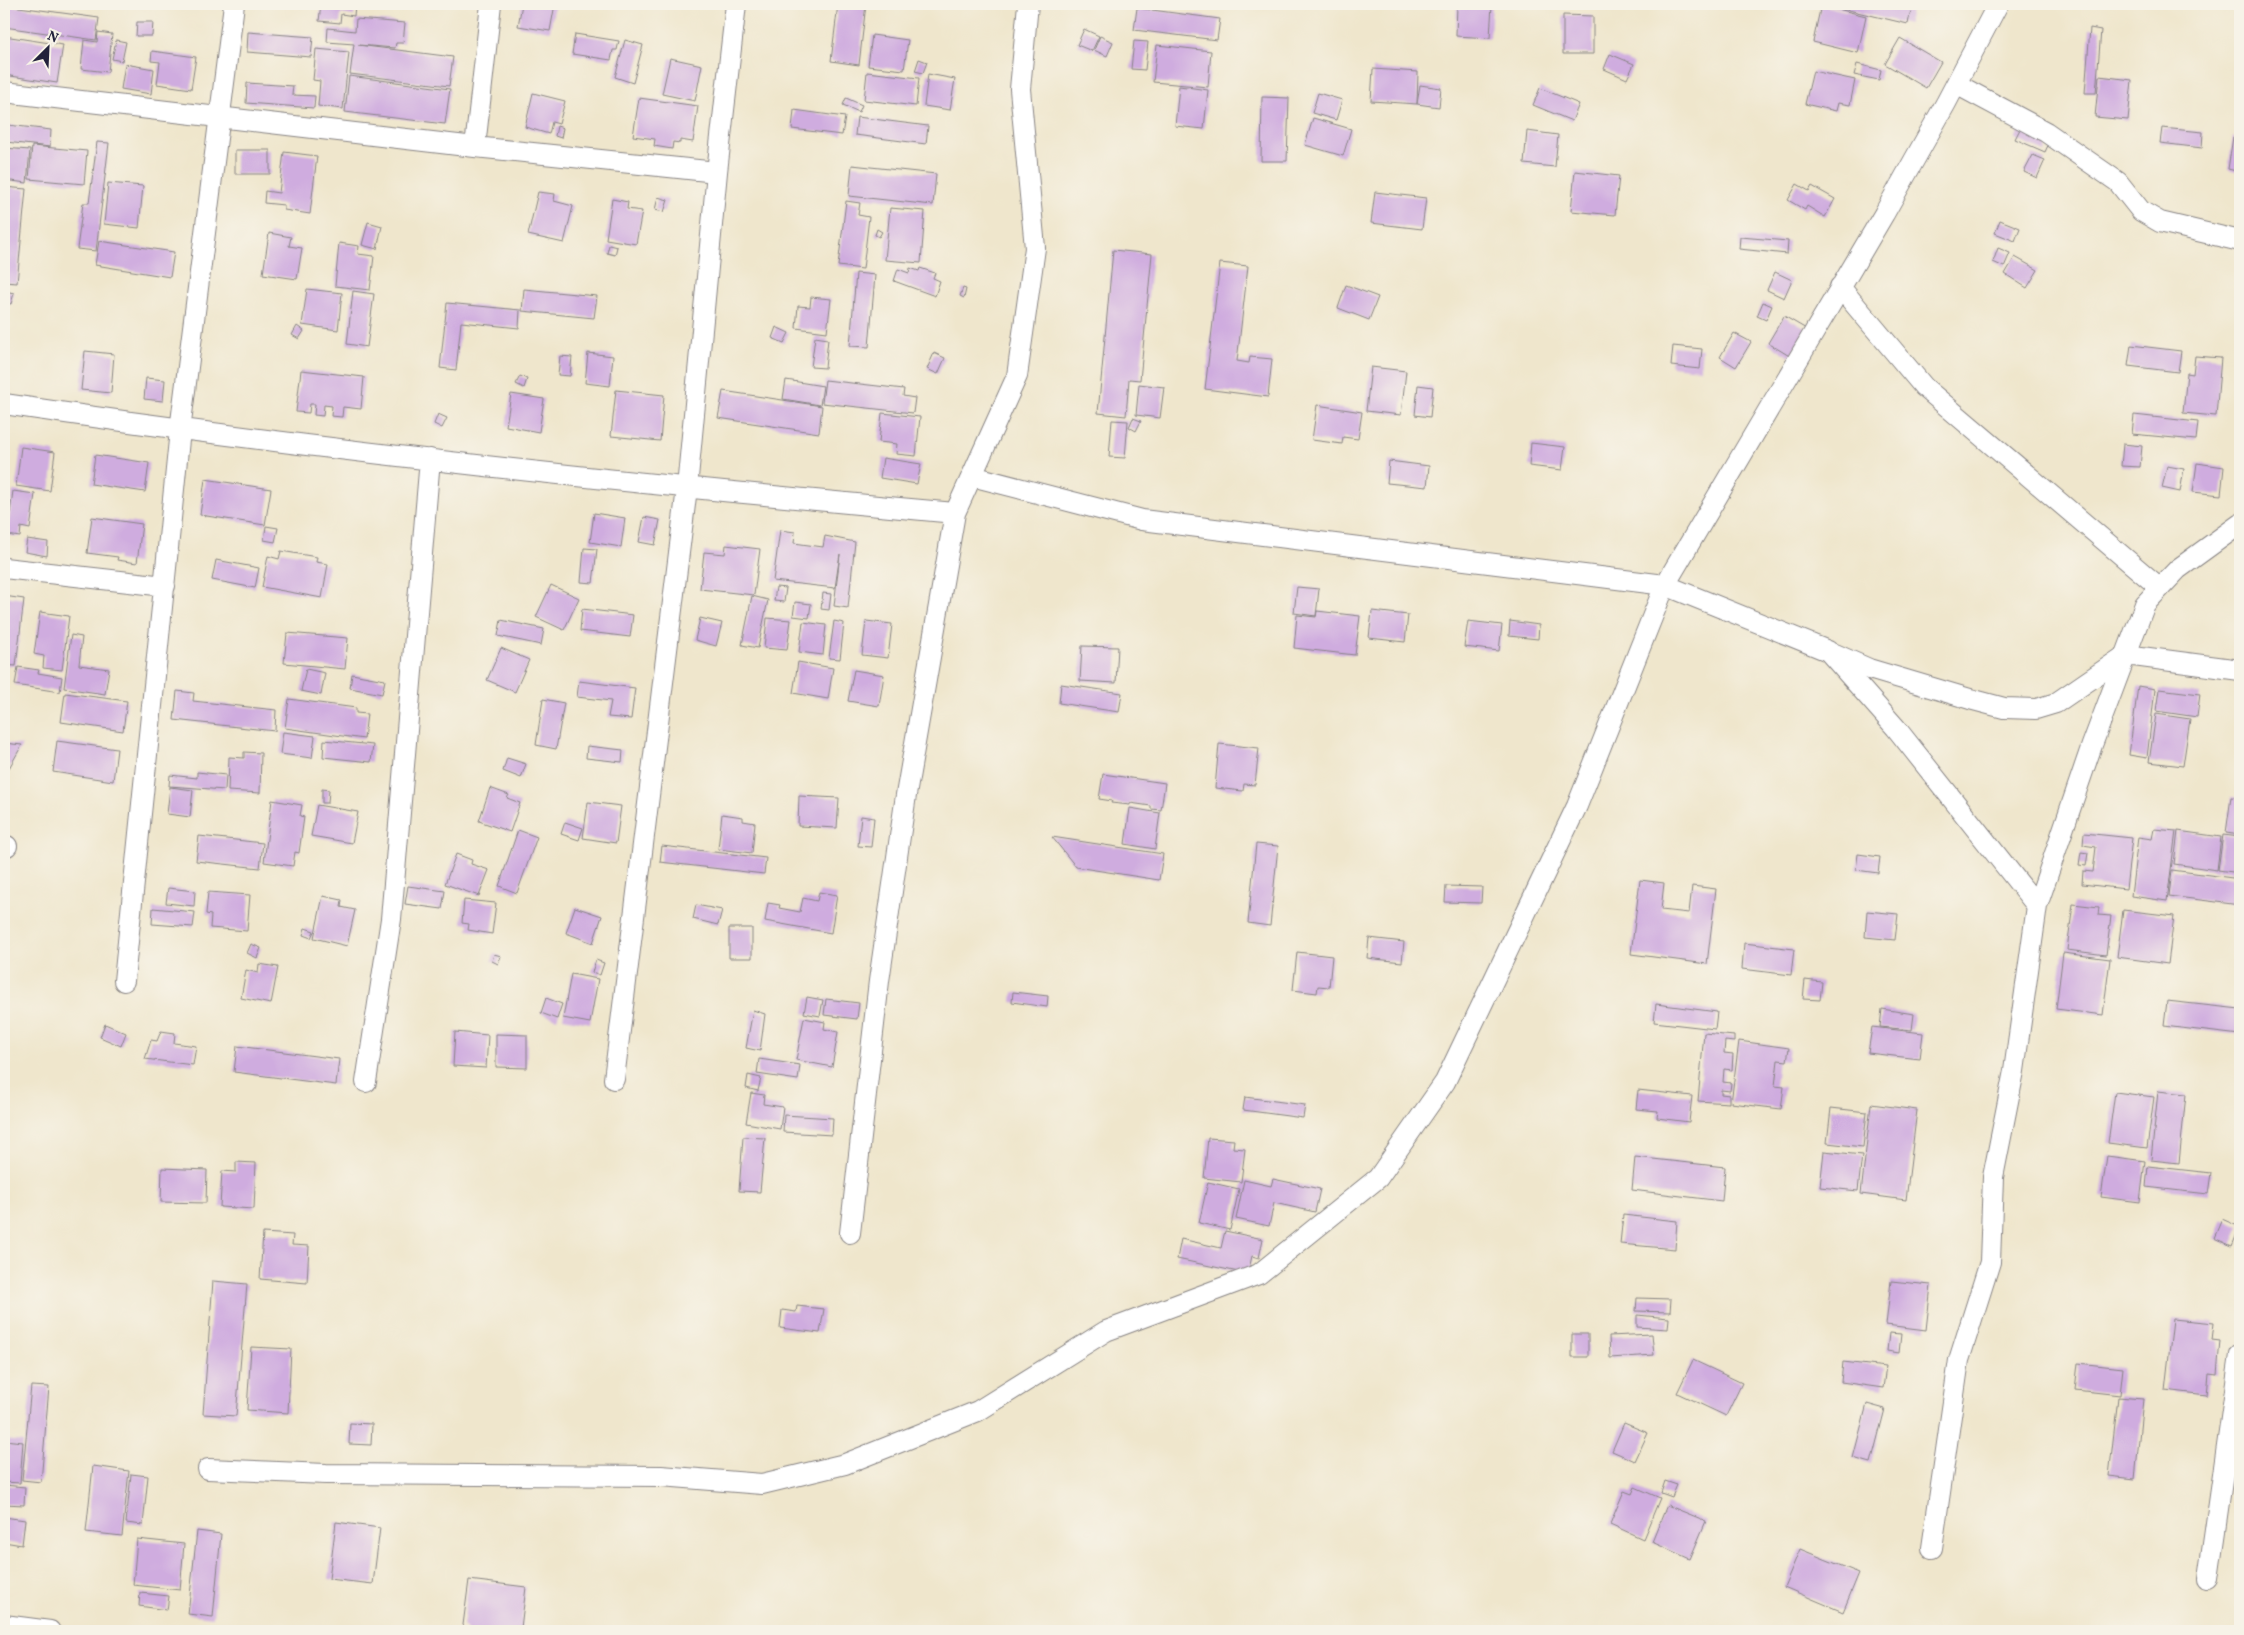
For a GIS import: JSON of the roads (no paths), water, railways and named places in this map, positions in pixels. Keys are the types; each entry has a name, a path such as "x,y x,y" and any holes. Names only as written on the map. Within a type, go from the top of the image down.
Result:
{"street":[{"path":"124,981 180,430 234,4"},
{"path":"475,147 491,4"},
{"path":"614,1079 687,488 717,172 736,4"},
{"path":"850,1233 879,982 906,795 955,513 1017,376 1035,248 1020,89 1028,4"},
{"path":"208,1469 326,1474 661,1476 762,1484 845,1464 978,1411 1106,1330 1259,1274 1378,1178 1445,1082 1577,806 1665,585 1884,214 1998,4"},
{"path":"1956,84 2046,132 2118,182 2141,211 2160,222 2240,241"},
{"path":"4,92 475,147 717,172"},
{"path":"1840,287 1924,387 2160,588"},
{"path":"4,404 180,430 430,459 687,488 955,513"},
{"path":"366,1082 391,919 430,459"},
{"path":"972,476 1142,520 1665,585 1870,669 2004,708 2036,709 2056,703 2126,655 2240,670"},
{"path":"1932,1548 1959,1360 1990,1262 1993,1177 2014,1071 2037,906 2092,744 2145,604 2178,569 2240,524"},
{"path":"4,568 165,586"},
{"path":"1828,651 1896,728 2037,906"},
{"path":"2208,1580 2240,1355"},
{"path":"4,1625 50,1631"}]}
